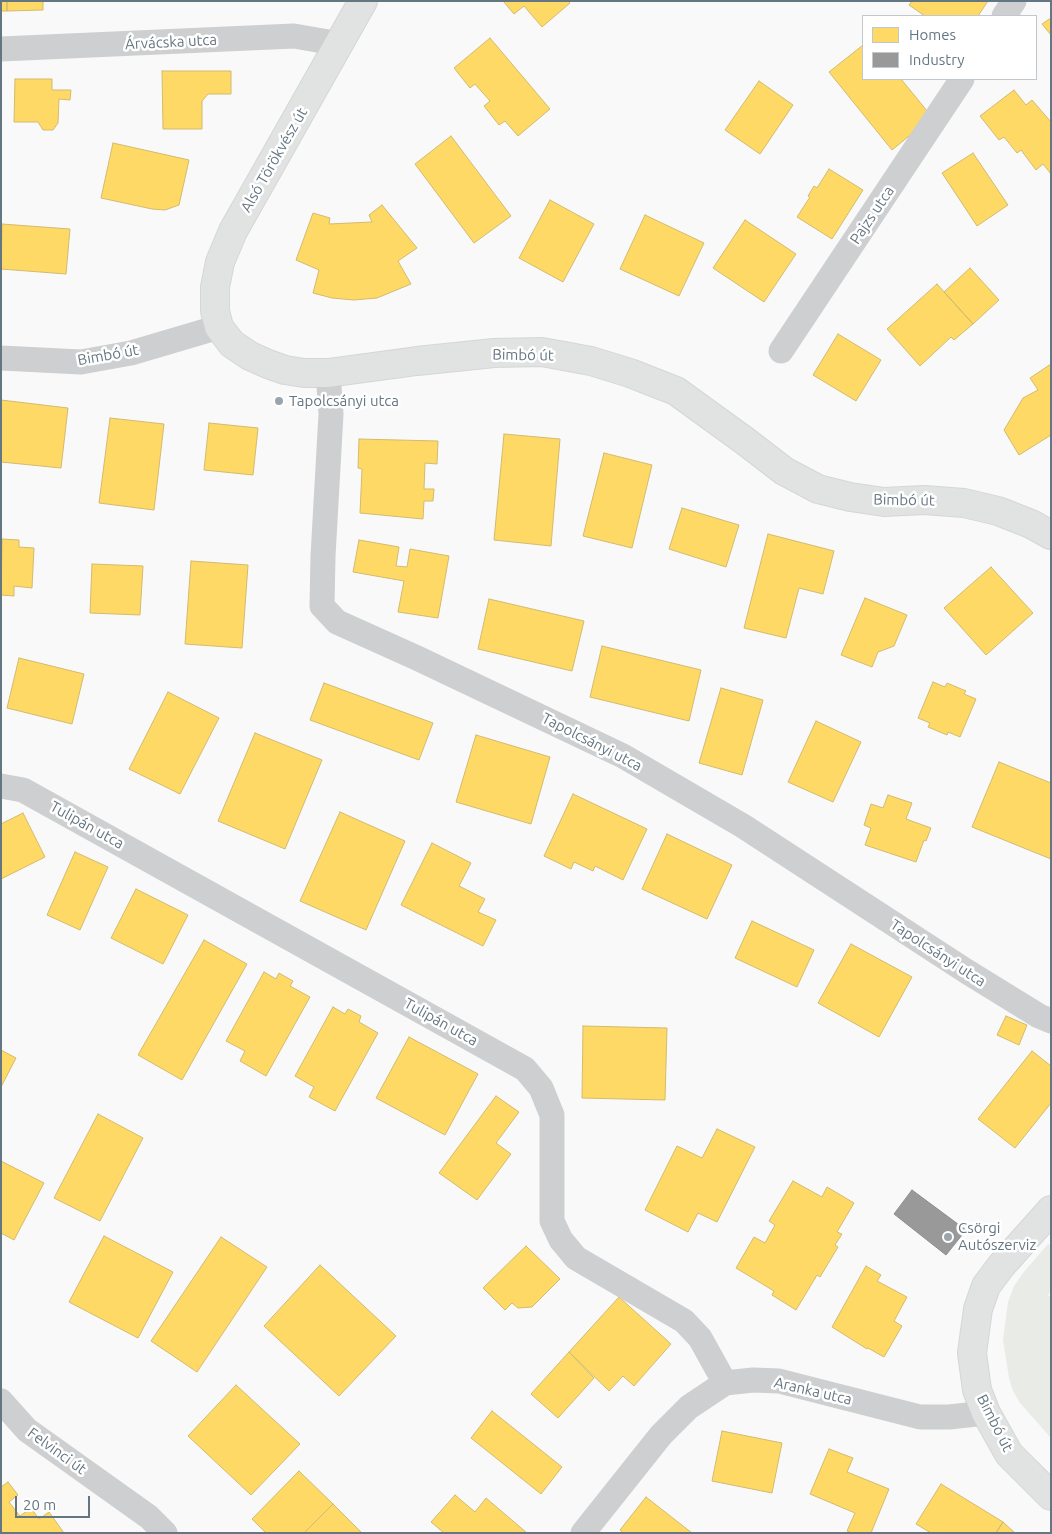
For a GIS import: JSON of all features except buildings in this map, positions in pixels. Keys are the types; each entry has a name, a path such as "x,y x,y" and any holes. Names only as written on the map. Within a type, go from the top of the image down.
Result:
{"street":[{"name":"Alsó Törökvész út","path":"219,327 215,311 215,287 220,262 233,231 363,1"},
{"path":"1005,15 1014,1"},
{"name":"Árvácska utca","path":"1,50 294,36 340,44"},
{"name":"Pajzs utca","path":"781,351 961,80"},
{"name":"Bimbó út","path":"1,358 82,362 131,353 219,327 232,344 250,356 285,370 304,374 328,374 417,361 494,353 542,352 591,361 630,372 676,391 784,471 818,489 850,497 884,502 924,500 964,503 998,511 1031,524 1051,535"},
{"name":"Tapolcsányi utca","path":"328,374 331,405 322,606 336,622 418,658 623,756 743,826 966,971 1039,1016 1051,1020"},
{"name":"Tulipán utca","path":"1,786 24,790 525,1069 541,1088 552,1115 552,1221 561,1240 576,1258 684,1322 700,1338 725,1383"},
{"name":"Bimbó út","path":"1051,1210 1001,1266 986,1286 978,1309 972,1353 977,1390 986,1412 1009,1454 1051,1496"},
{"name":"Aranka utca","path":"583,1533 661,1434 689,1408 725,1383 753,1380 779,1381 920,1418 949,1417 986,1412"},
{"name":"Felvinci út","path":"1,1401 27,1430 149,1516 165,1533"}],"shaded area":[{"path":"1048,1244 1051,1246 1051,1291 1048,1295 1051,1298 1051,1438 1020,1403 1013,1391 1003,1340 1008,1302 1014,1286"}],"place":[{"name":"Tapolcsányi utca","path":"279,401"},
{"name":"Csörgi Autószerviz","path":"948,1237"}]}
